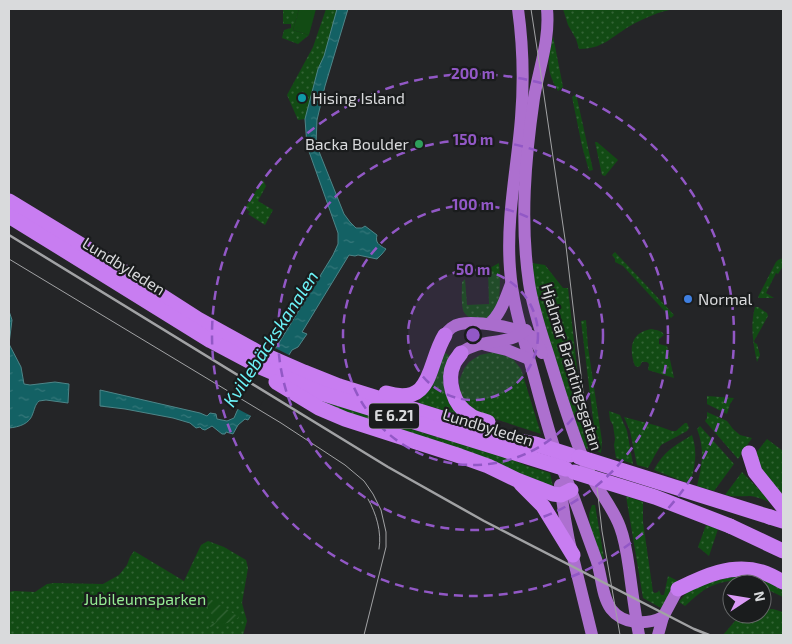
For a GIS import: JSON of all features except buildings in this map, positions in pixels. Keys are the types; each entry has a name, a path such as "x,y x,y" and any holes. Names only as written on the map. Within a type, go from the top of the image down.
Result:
{"highway":[{"name":"Lundbyleden","path":"9,201 198,319 255,360"},
{"name":"Lundbyleden","path":"9,216 203,336 321,393 534,444 783,521"},
{"path":"313,376 330,375 400,397 414,394 425,385 437,349 445,335"},
{"path":"461,353 454,363 451,372 452,389 459,405 471,416 508,439"},
{"name":"Lundbyleden","path":"283,375 313,376 508,439 730,526 783,551"},
{"path":"283,375 319,408 336,416 488,466 548,492 566,492"},
{"path":"748,453 755,472 783,506"},
{"path":"517,480 543,506 573,554"},
{"path":"678,589 705,576 732,569 762,572 783,582"}],"main road":[{"path":"518,9 522,44 523,94 509,227 509,253 511,284 522,332 566,492 598,562 611,609 616,615 629,621 638,629 649,622 663,617"},
{"name":"Hjalmar Brantingsgatan","path":"547,9 548,28 535,95 524,198 523,220 529,287 555,377 587,468 621,528 638,629"},
{"path":"489,324 502,308 511,284"},
{"path":"461,353 470,347 510,338 522,332 531,325 535,313"},
{"path":"445,335 453,327 460,324 489,324 522,332 532,337 536,342 555,377"},
{"path":"481,344 508,350 529,359"},
{"name":"Hjalmar Brantingsgatan","path":"566,492 577,486 587,468"},
{"path":"566,492 564,519 592,635"},
{"path":"658,635 663,617 678,589"}],"green space":[{"path":"283,9 299,9 293,30 309,35 298,44 282,38 284,30 291,28 291,24 283,24"},
{"path":"299,9 316,9 309,35 293,30"},
{"path":"326,9 337,9 305,119 298,120 287,95 313,47"},
{"path":"563,9 674,9 641,20 601,45 579,49"},
{"path":"553,36 563,87 558,91 549,70"},
{"path":"576,94 593,170 589,171 572,97"},
{"path":"595,142 618,160 605,176 602,175"},
{"path":"263,180 266,186 258,201 273,210 265,225 248,214 250,212 245,208"},
{"path":"615,252 674,315 671,318 623,266 615,262 612,255"},
{"path":"783,258 783,266 778,274 776,273 766,293 774,298 759,298 776,262"},
{"path":"499,263 500,291 495,310 487,318 471,318 462,307 462,282 465,279 467,305 489,304 488,269"},
{"path":"532,263 545,265 563,288 568,288 588,449 583,447 564,389 536,294"},
{"path":"755,307 767,313 768,316 754,341 757,344 760,355 757,362 754,348 753,334"},
{"path":"586,320 588,347 602,441 601,453 597,451 581,321"},
{"path":"651,329 660,331 664,335 659,339 659,344 667,346 674,378 648,370 649,364 647,362 642,362 638,367 635,366 632,348 635,338 644,331"},
{"path":"444,352 450,356 467,418 426,405 418,405"},
{"path":"494,352 512,358 521,369 541,434 474,412 461,396 459,381 469,362 480,355"},
{"path":"707,396 734,398 727,414 707,404"},
{"path":"322,400 550,473 553,487 317,402"},
{"path":"609,411 620,415 627,431 633,464 616,458 613,425 610,420"},
{"path":"707,412 727,421 740,435 752,438 738,459 705,421"},
{"path":"624,417 672,431 676,431 685,423 687,423 689,428 687,431 661,445 648,468 637,465 630,431"},
{"path":"700,426 734,464 714,491 697,486 702,458 700,436 697,429"},
{"path":"692,435 695,459 690,484 654,470 666,453"},
{"path":"767,439 783,451 783,500 758,469 756,453"},
{"path":"742,472 773,504 753,496 725,495"},
{"path":"626,496 643,502 643,522 653,592 658,592 659,590 661,595 664,595 668,576 678,581 661,608 643,598"},
{"path":"592,505 595,505 604,558 602,559 590,527 589,514"},
{"path":"706,525 718,529 709,556 698,547"},
{"name":"Jubileumsparken","path":"208,541 224,547 246,560 248,568 242,603 247,621 243,635 9,635 9,592 35,592 47,584 54,583 103,584 119,575 134,551 184,581 201,545"},
{"path":"722,579 722,582 705,590 685,606 679,602 696,585"},
{"path":"772,583 783,588 783,597 772,592"},
{"path":"207,597 239,617 231,622 210,627 209,624 215,623 217,620 208,610"},
{"path":"772,609 783,612 783,635 723,635 732,624 772,624"}],"water":[{"path":"337,9 348,9 325,86 317,120 316,144 344,214 356,228 365,226 377,235 378,244 386,249 377,259 349,255 302,332 307,334 298,347 292,350 248,420 245,419 238,425 233,434 226,432 222,434 212,426 205,430 173,418 100,406 100,390 207,416 210,413 216,414 217,419 227,421 234,418 333,255 338,244 338,233 307,146 305,119"},
{"path":"9,311 12,320 9,344"},
{"path":"9,344 21,367 24,384 55,382 69,384 68,403 39,401 32,417 27,422 20,426 9,428"}],"pier":[{"path":"273,347 291,356 253,417 236,408"}],"tram line":[{"path":"531,9 566,246 588,435 620,635"},
{"path":"9,259 281,423 345,465 364,481 381,510 386,532 386,547 364,635"},
{"path":"368,499 378,523 379,549"}],"railway":[{"path":"9,235 388,467 484,521 709,635"}],"place":[{"name":"Hising Island","path":"302,98"},
{"name":"Backa Boulder","path":"419,144"},
{"name":"Normal","path":"688,299"}],"water label":[{"name":"Kvillebäckskanalen","path":"271,339"}]}
